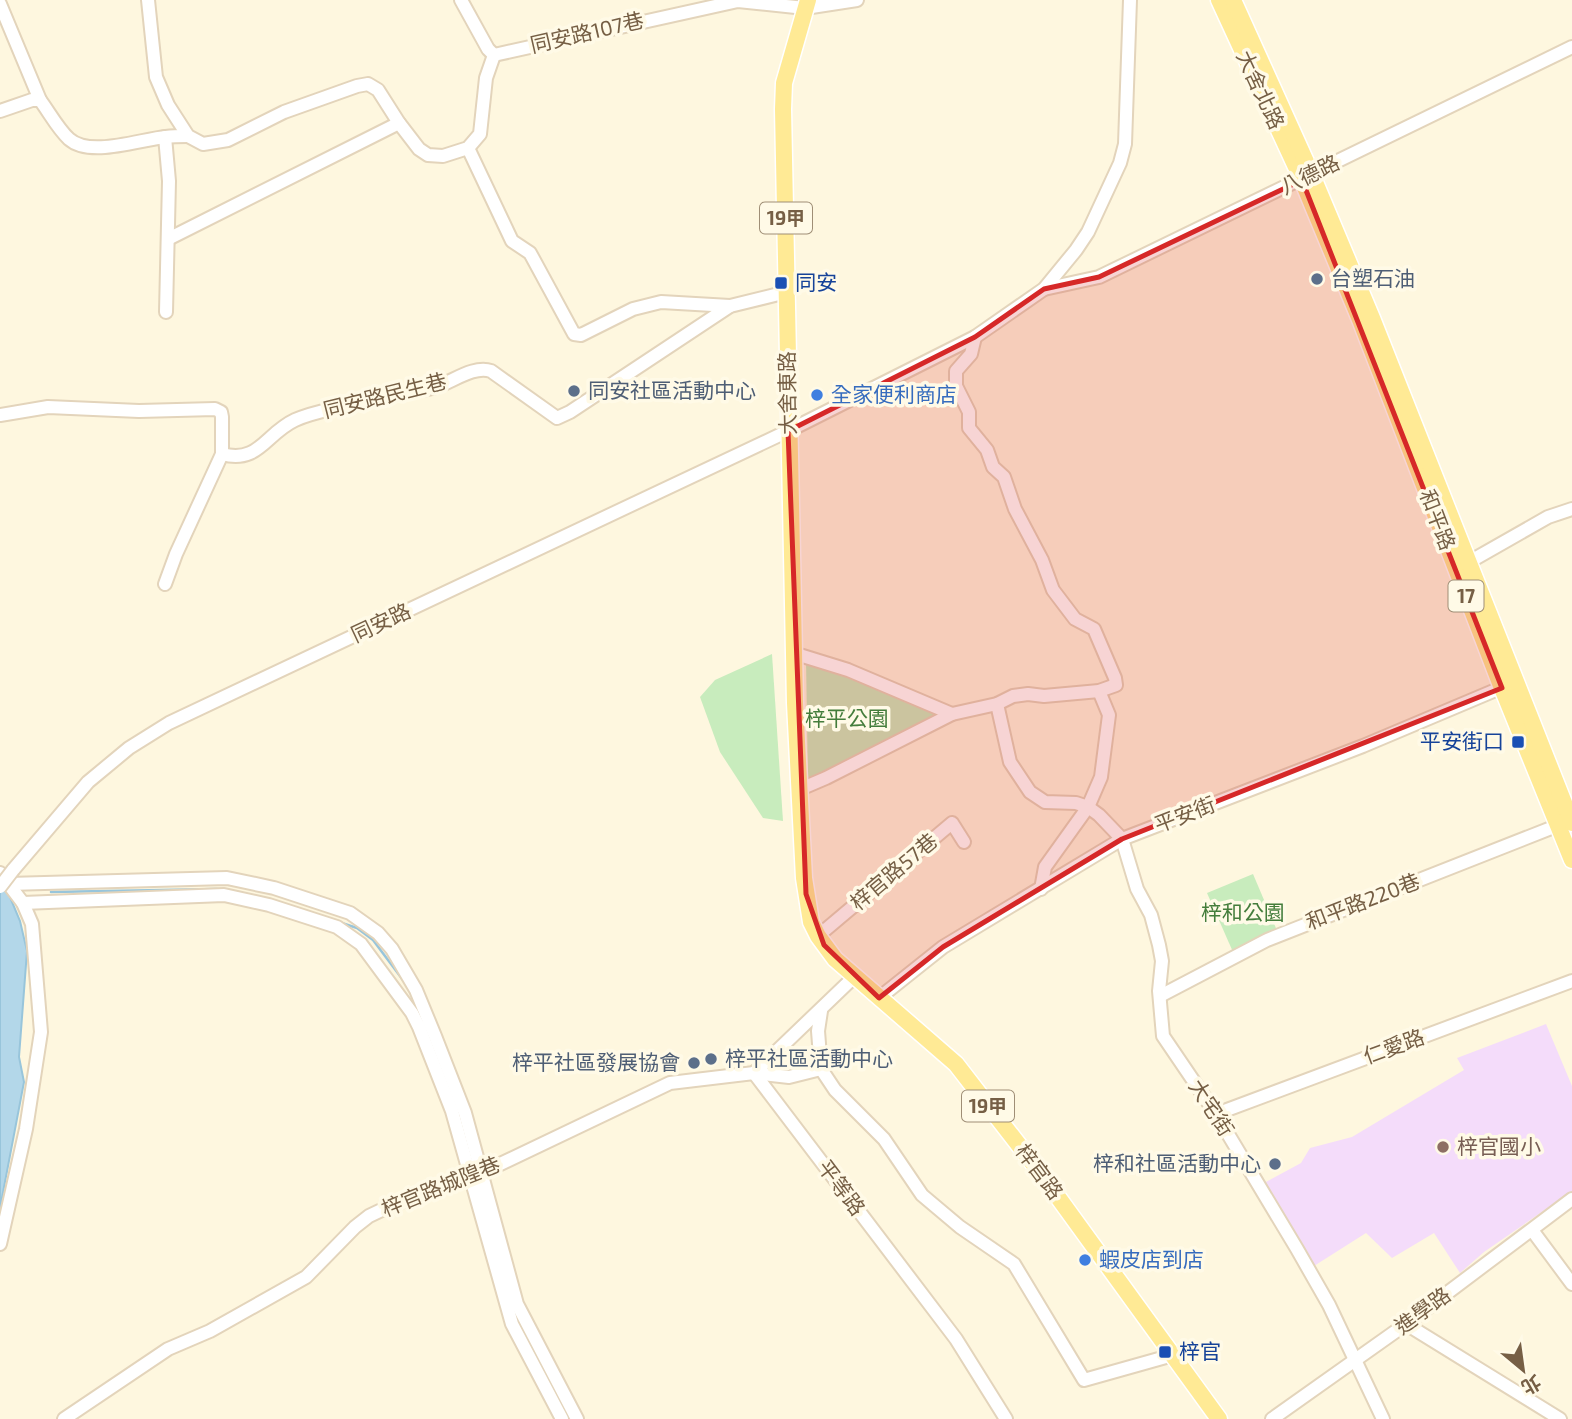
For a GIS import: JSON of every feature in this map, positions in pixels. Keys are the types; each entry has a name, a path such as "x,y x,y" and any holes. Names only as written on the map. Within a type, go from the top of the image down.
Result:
{"main road":[{"name":"大舍北路","path":"1219,0 1307,177"},
{"name":"大舍北路","path":"1233,0 1307,177"},
{"name":"大舍東路","path":"798,790 783,96 784,83 807,4"},
{"name":"和平路","path":"1307,177 1412,435 1509,685 1567,823 1572,859"},
{"name":"和平路","path":"1412,435 1469,562 1509,685"},
{"name":"梓官路","path":"798,790 806,894 811,922 818,936 835,959 956,1064 1039,1171 1219,1419"}],"street":[{"path":"148,0 156,77 168,105 187,136"},
{"path":"0,4 40,100 68,139 77,145 120,146 165,137 187,136 203,144 228,140 284,112 358,86 368,85 378,90 419,149 428,155 443,156 468,148 480,134 486,78 494,55 461,0"},
{"name":"同安路107巷","path":"494,55 729,3 807,4 857,0"},
{"path":"1044,289 1088,232 1120,163 1125,144 1130,0"},
{"name":"八德路","path":"1044,289 1099,277 1572,47"},
{"path":"0,111 32,100 40,100"},
{"path":"168,239 399,123"},
{"path":"165,137 169,181 166,312"},
{"path":"468,148 512,241 530,253 574,334 581,335 633,309 661,302 730,306 787,292"},
{"name":"同安路","path":"4,885 7,871 88,782 129,748 169,723 789,431 975,337 1044,289"},
{"name":"同安路民生巷","path":"222,454 236,458 245,457 283,427 304,417 368,398 435,387 481,369 491,370 557,418 730,306"},
{"path":"798,790 952,714 997,704 1013,696 1099,691 1115,685 1111,667 1094,629 1075,619 1053,590 1042,560 1015,509 1004,477 993,467 986,450 969,428 970,412 956,386 956,372 971,354 975,337"},
{"path":"0,415 48,407 139,411 215,409 220,412 222,454 176,554 166,584"},
{"path":"1469,562 1548,517 1572,509"},
{"path":"793,653 848,670 952,714"},
{"name":"平安街","path":"879,998 943,947 1122,839 1363,746 1509,685"},
{"path":"1041,889 1045,867 1088,807 1101,777 1109,715 1099,691"},
{"path":"997,704 1010,762 1025,786 1045,802 1076,803 1088,807 1122,839"},
{"name":"梓官路57巷","path":"818,936 952,823 964,842"},
{"name":"和平路220巷","path":"1160,996 1267,940 1567,823"},
{"name":"大宅街","path":"1122,839 1137,889 1151,915 1159,945 1162,961 1160,996 1163,1036 1216,1114 1318,1286 1383,1419"},
{"path":"4,885 227,878 274,888 360,918 392,948 416,990 466,1113 476,1175"},
{"path":"0,1244 26,1129 41,1032 32,924 23,903 4,885"},
{"path":"23,903 224,895 269,905 337,928 361,944 412,1013 476,1175 517,1304 518,1321 562,1419"},
{"path":"754,1073 855,977"},
{"name":"仁愛路","path":"1216,1114 1572,981"},
{"path":"821,1011 818,1031 821,1069 835,1090 884,1139 922,1195 960,1227 1014,1264 1084,1380 1174,1355"},
{"name":"梓官路城隍巷","path":"64,1419 168,1349 210,1331 306,1277 369,1216 432,1189 476,1175 670,1083 754,1073 789,1077 821,1069"},
{"name":"平等路","path":"754,1073 956,1339 1006,1419"},
{"name":"進學路","path":"1272,1419 1406,1324 1572,1199"},
{"path":"1532,1230 1572,1284"},
{"path":"518,1321 577,1419"},
{"path":"1406,1324 1560,1419"}],"highlighted area":[{"path":"1302,180 1502,688 1122,839 943,947 879,998 824,945 806,894 788,431 975,337 1044,289 1099,277"}],"shaded area":[{"name":"梓官國小","path":"1546,1024 1572,1086 1572,1191 1484,1252 1460,1273 1434,1233 1392,1258 1366,1233 1314,1266 1264,1183 1301,1163 1310,1148 1352,1137 1464,1070 1457,1058"}],"green space":[{"name":"梓平公園","path":"772,654 783,821 763,818 720,752 700,697 715,680"},
{"name":"梓平公園","path":"806,659 943,715 808,781"},
{"name":"梓和公園","path":"1253,874 1278,933 1233,952 1207,893"}],"water":[{"path":"0,884 10,897 20,921 27,951 19,1057 24,1082 0,1208"}],"waterway":[{"path":"51,892 217,889"},
{"path":"275,901 357,928 373,940 406,984"}],"place":[{"name":"台塑石油","path":"1317,279"},
{"name":"同安","path":"781,283"},
{"name":"同安社區活動中心","path":"574,391"},
{"name":"全家便利商店","path":"817,395"},
{"name":"平安街口","path":"1518,742"},
{"name":"梓平社區活動中心","path":"711,1059"},
{"name":"梓平社區發展協會","path":"694,1063"},
{"name":"梓官國小","path":"1443,1147"},
{"name":"梓和社區活動中心","path":"1275,1164"},
{"name":"蝦皮店到店","path":"1085,1260"},
{"name":"梓官","path":"1165,1352"}]}
